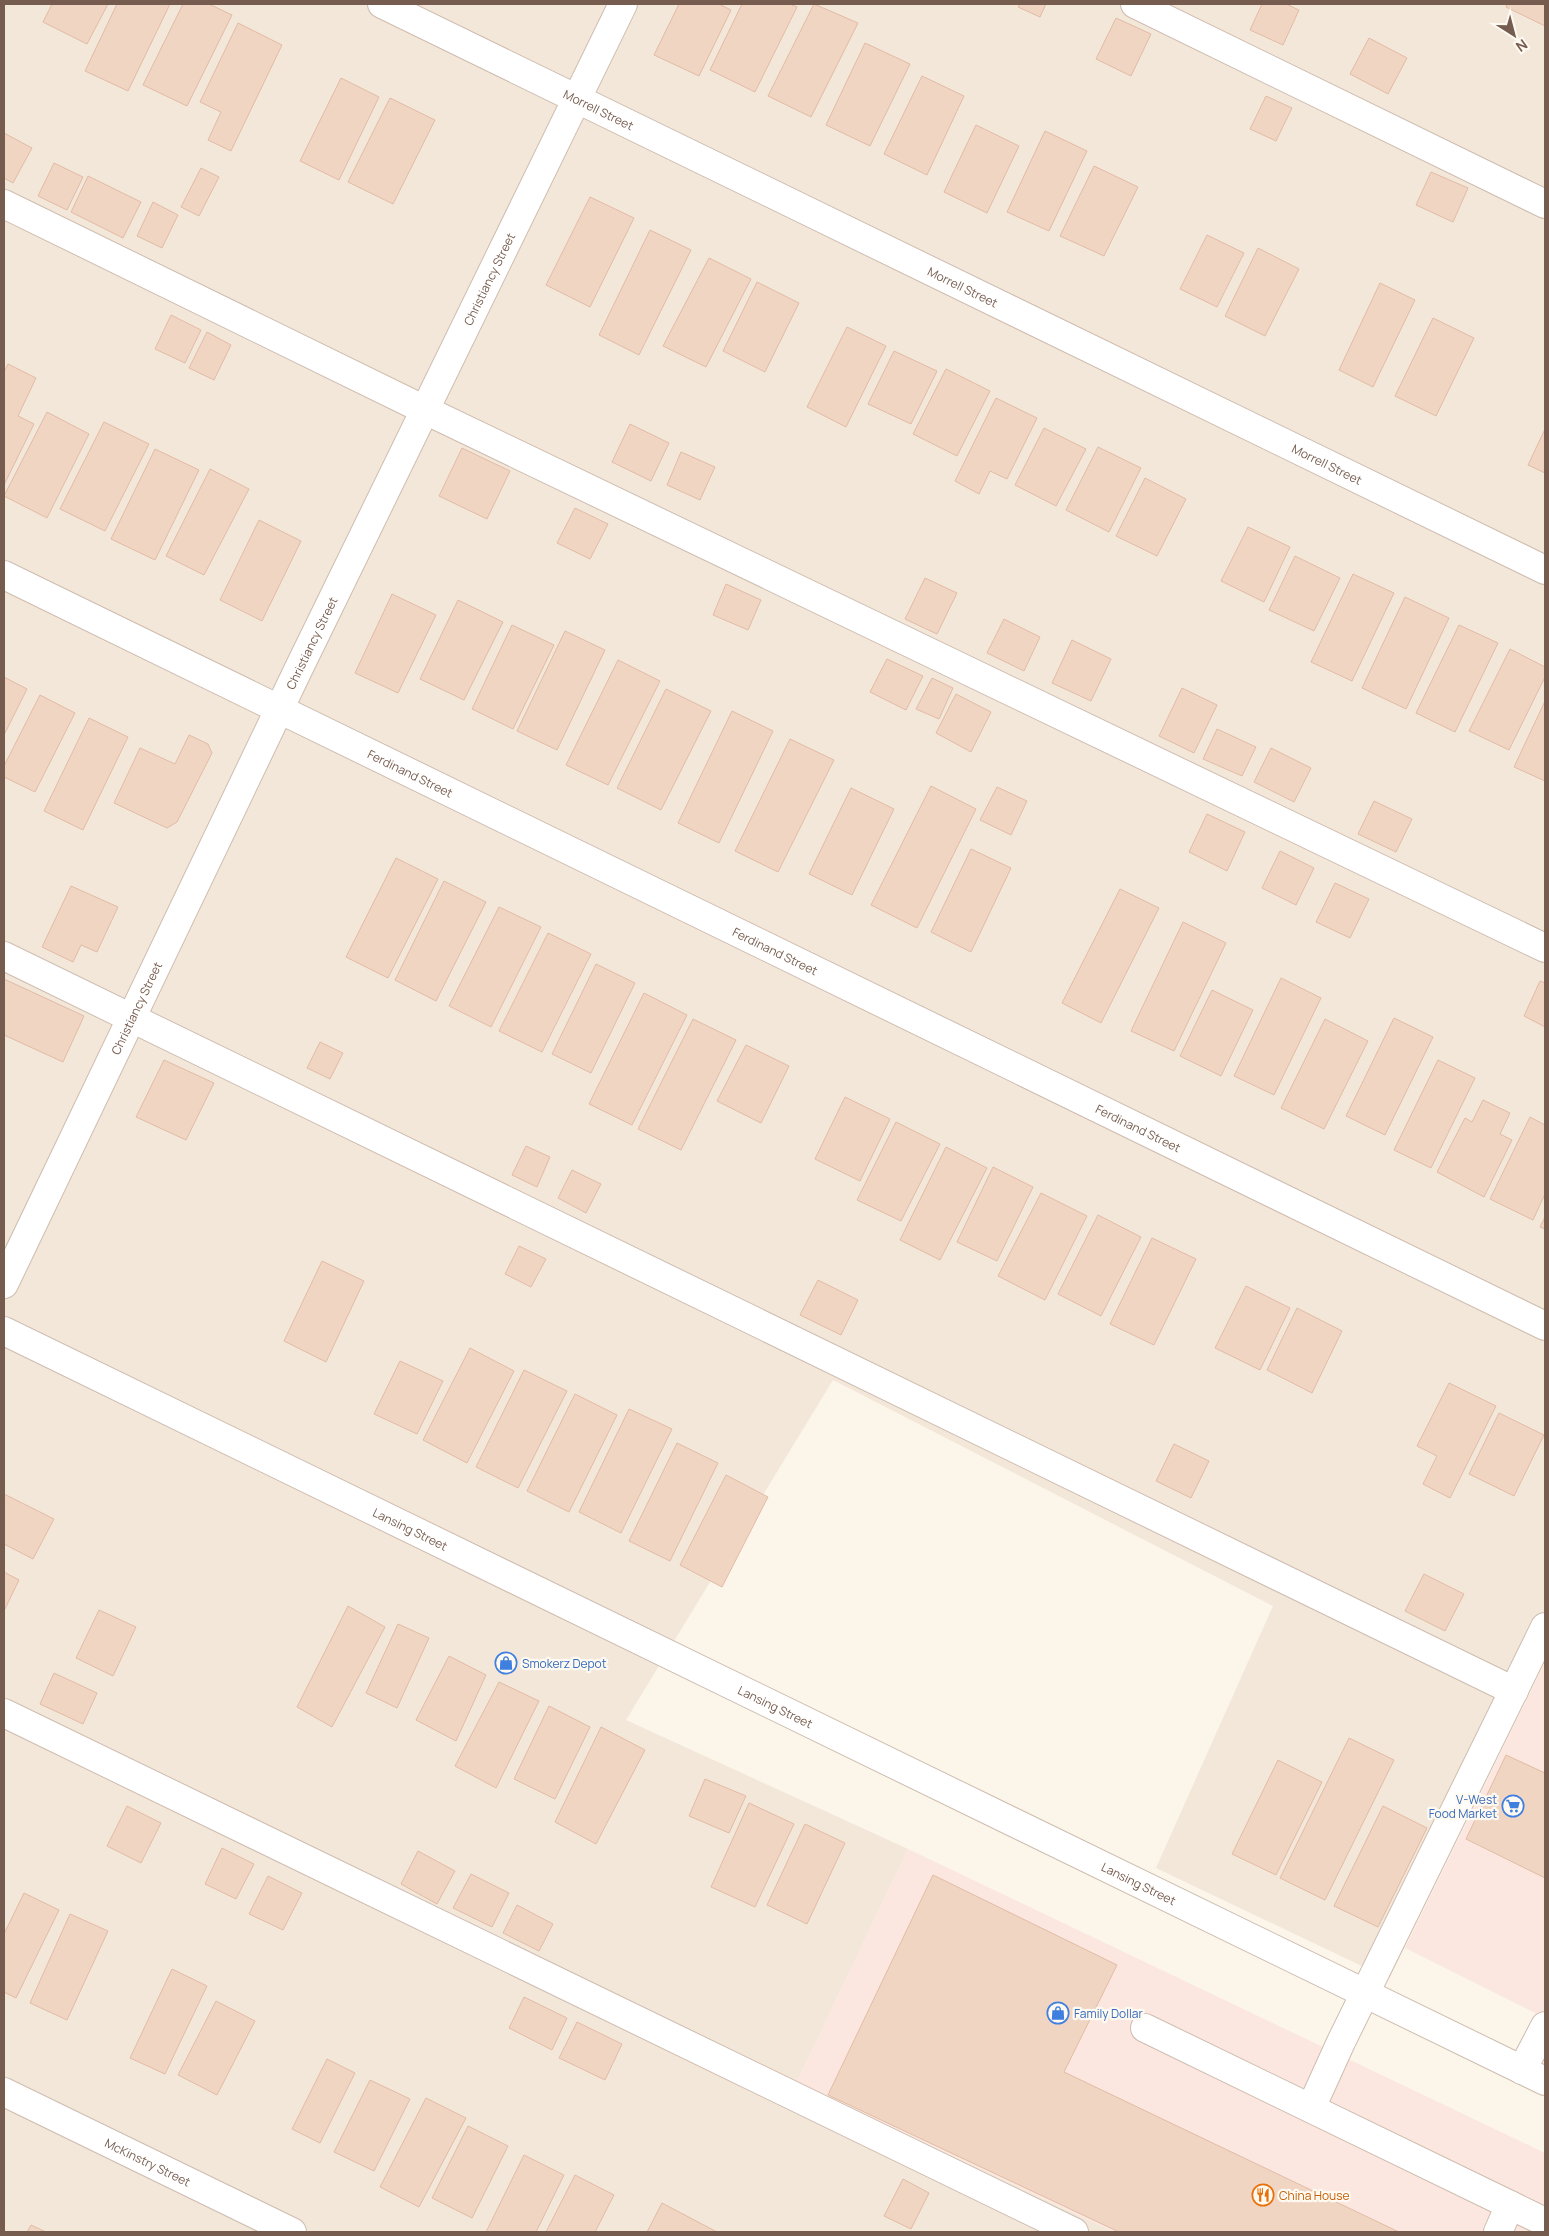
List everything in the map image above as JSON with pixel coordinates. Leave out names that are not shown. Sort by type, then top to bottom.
[{"type":"street","name":"Morrell Street","points":[[382,4],[1545,570]]},
{"type":"street","name":"Christiancy Street","points":[[4,1284],[623,4]]},
{"type":"street","points":[[1135,4],[1545,204]]},
{"type":"street","points":[[4,204],[426,410],[1545,948]]},
{"type":"street","name":"Ferdinand Street","points":[[4,575],[1545,1326]]},
{"type":"street","points":[[4,956],[1514,1691]]},
{"type":"street","name":"Lansing Street","points":[[4,1332],[1534,2075]]},
{"type":"street","points":[[1311,2108],[1341,2042],[1367,1993],[1545,1627]]},
{"type":"street","points":[[4,1714],[1074,2232]]},
{"type":"street","points":[[1534,2075],[1545,2026]]},
{"type":"street","points":[[1145,2028],[1545,2222]]},
{"type":"street","name":"McKinstry Street","points":[[4,2092],[292,2232]]},
{"type":"street","points":[[1498,2232],[1510,2205]]},
{"type":"shaded area","points":[[4,4],[1545,4],[1545,1659],[1389,1979],[1156,1868],[1273,1606],[833,1380],[626,1720],[908,1849],[797,2082],[1114,2232],[4,2232]]},
{"type":"shaded area","points":[[1545,1662],[1545,2018],[1405,1948]]},
{"type":"shaded area","points":[[908,1849],[1545,2153],[1545,2232],[1114,2232],[797,2082]]},
{"type":"building","points":[[52,4],[108,4],[87,44],[43,22]]},
{"type":"building","points":[[117,4],[170,4],[128,91],[85,71]]},
{"type":"building","points":[[183,4],[209,4],[232,15],[187,106],[143,85]]},
{"type":"building","points":[[679,4],[719,4],[731,10],[699,76],[654,55]]},
{"type":"building","points":[[742,4],[790,4],[797,7],[755,92],[710,70]]},
{"type":"building","points":[[814,4],[858,23],[811,117],[768,96]]},
{"type":"building","points":[[1020,4],[1046,4],[1040,17],[1018,7]]},
{"type":"building","points":[[1262,4],[1286,4],[1299,10],[1283,45],[1250,30]]},
{"type":"building","points":[[1507,4],[1545,4],[1545,26],[1506,7]]},
{"type":"building","points":[[1116,18],[1151,34],[1131,76],[1096,59]]},
{"type":"building","points":[[238,23],[282,45],[231,151],[208,140],[221,112],[200,102]]},
{"type":"building","points":[[1369,38],[1407,58],[1388,94],[1350,74]]},
{"type":"building","points":[[865,43],[910,64],[870,146],[826,125]]},
{"type":"building","points":[[922,76],[964,96],[927,175],[884,154]]},
{"type":"building","points":[[341,78],[379,97],[339,180],[300,161]]},
{"type":"building","points":[[1266,96],[1292,108],[1276,141],[1250,129]]},
{"type":"building","points":[[390,98],[435,120],[393,204],[348,182]]},
{"type":"building","points":[[976,125],[1019,146],[987,213],[944,192]]},
{"type":"building","points":[[1045,131],[1087,151],[1049,231],[1007,212]]},
{"type":"building","points":[[4,133],[32,148],[13,183],[4,178]]},
{"type":"building","points":[[54,163],[83,177],[67,210],[38,196]]},
{"type":"building","points":[[1094,166],[1138,187],[1104,256],[1060,236]]},
{"type":"building","points":[[201,168],[219,177],[199,216],[181,207]]},
{"type":"building","points":[[1431,172],[1468,188],[1453,222],[1416,205]]},
{"type":"building","points":[[88,176],[141,202],[123,238],[71,212]]},
{"type":"building","points":[[590,197],[634,218],[590,307],[546,285]]},
{"type":"building","points":[[153,202],[178,215],[162,248],[137,236]]},
{"type":"building","points":[[650,230],[691,250],[639,355],[599,335]]},
{"type":"building","points":[[1207,235],[1244,253],[1217,307],[1180,289]]},
{"type":"building","points":[[1258,248],[1299,269],[1265,336],[1225,316]]},
{"type":"building","points":[[709,258],[751,279],[706,367],[663,346]]},
{"type":"building","points":[[757,282],[799,303],[765,372],[723,351]]},
{"type":"building","points":[[1380,283],[1415,300],[1373,387],[1339,370]]},
{"type":"building","points":[[171,315],[201,330],[185,363],[155,349]]},
{"type":"building","points":[[1433,318],[1474,338],[1436,416],[1395,396]]},
{"type":"building","points":[[847,327],[886,346],[846,427],[807,407]]},
{"type":"building","points":[[207,332],[231,345],[214,380],[189,368]]},
{"type":"building","points":[[894,351],[937,371],[911,424],[868,404]]},
{"type":"building","points":[[8,364],[36,378],[18,416],[34,424],[4,485],[4,372]]},
{"type":"building","points":[[946,369],[990,391],[957,456],[913,434]]},
{"type":"building","points":[[996,398],[1037,418],[1007,479],[990,471],[979,494],[955,481]]},
{"type":"building","points":[[47,412],[89,434],[47,518],[4,496]]},
{"type":"building","points":[[104,422],[149,444],[105,531],[60,509]]},
{"type":"building","points":[[630,424],[669,443],[651,481],[612,462]]},
{"type":"building","points":[[1044,428],[1086,449],[1056,506],[1015,485]]},
{"type":"building","points":[[1545,429],[1545,473],[1528,465]]},
{"type":"building","points":[[1098,447],[1141,468],[1109,532],[1066,510]]},
{"type":"building","points":[[462,448],[510,471],[487,519],[439,496]]},
{"type":"building","points":[[155,449],[199,470],[155,560],[111,539]]},
{"type":"building","points":[[681,452],[715,467],[700,500],[667,485]]},
{"type":"building","points":[[210,469],[249,489],[204,575],[166,556]]},
{"type":"building","points":[[1145,478],[1186,499],[1157,556],[1116,536]]},
{"type":"building","points":[[575,508],[608,524],[590,559],[557,543]]},
{"type":"building","points":[[259,520],[301,541],[262,621],[220,600]]},
{"type":"building","points":[[1248,527],[1290,547],[1264,602],[1221,581]]},
{"type":"building","points":[[1295,556],[1340,578],[1314,631],[1269,610]]},
{"type":"building","points":[[1353,574],[1394,593],[1352,681],[1311,662]]},
{"type":"building","points":[[925,578],[957,593],[937,634],[905,619]]},
{"type":"building","points":[[726,584],[761,600],[748,630],[713,615]]},
{"type":"building","points":[[392,594],[436,615],[398,693],[355,673]]},
{"type":"building","points":[[1405,597],[1449,618],[1406,709],[1362,688]]},
{"type":"building","points":[[458,600],[503,622],[464,700],[420,679]]},
{"type":"building","points":[[1004,619],[1040,637],[1024,671],[987,653]]},
{"type":"building","points":[[512,625],[554,645],[513,729],[472,709]]},
{"type":"building","points":[[1459,625],[1498,643],[1455,732],[1416,713]]},
{"type":"building","points":[[565,631],[605,650],[557,750],[517,731]]},
{"type":"building","points":[[1072,640],[1111,659],[1091,701],[1052,683]]},
{"type":"building","points":[[1510,649],[1545,667],[1545,677],[1509,750],[1469,731]]},
{"type":"building","points":[[887,659],[923,676],[906,710],[870,692]]},
{"type":"building","points":[[618,660],[660,681],[608,785],[566,765]]},
{"type":"building","points":[[4,677],[27,689],[4,735]]},
{"type":"building","points":[[932,678],[953,688],[939,719],[916,709]]},
{"type":"building","points":[[1182,688],[1217,705],[1194,753],[1159,736]]},
{"type":"building","points":[[666,689],[711,711],[661,810],[617,788]]},
{"type":"building","points":[[956,694],[991,712],[971,752],[936,733]]},
{"type":"building","points":[[40,695],[75,713],[35,792],[4,777],[4,766]]},
{"type":"building","points":[[1545,701],[1545,781],[1514,767]]},
{"type":"building","points":[[732,711],[773,731],[719,843],[678,823]]},
{"type":"building","points":[[89,718],[128,737],[83,830],[44,811]]},
{"type":"building","points":[[1217,729],[1256,747],[1242,776],[1203,759]]},
{"type":"building","points":[[189,735],[208,744],[212,753],[177,822],[167,828],[114,803],[140,748],[175,764]]},
{"type":"building","points":[[790,739],[834,760],[778,872],[735,851]]},
{"type":"building","points":[[1271,748],[1311,768],[1294,802],[1254,782]]},
{"type":"building","points":[[931,786],[976,809],[917,928],[871,905]]},
{"type":"building","points":[[997,787],[1027,801],[1011,835],[980,820]]},
{"type":"building","points":[[851,788],[894,809],[852,895],[809,874]]},
{"type":"building","points":[[1374,801],[1412,819],[1396,852],[1358,834]]},
{"type":"building","points":[[1207,814],[1245,832],[1227,871],[1189,852]]},
{"type":"building","points":[[971,849],[1011,868],[971,952],[931,932]]},
{"type":"building","points":[[1280,851],[1314,868],[1296,905],[1262,888]]},
{"type":"building","points":[[396,858],[438,879],[388,978],[346,957]]},
{"type":"building","points":[[444,881],[486,902],[436,1001],[395,980]]},
{"type":"building","points":[[1335,883],[1369,899],[1350,938],[1316,922]]},
{"type":"building","points":[[71,886],[118,907],[97,952],[81,945],[73,962],[42,947]]},
{"type":"building","points":[[1120,889],[1159,908],[1101,1023],[1062,1003]]},
{"type":"building","points":[[499,907],[541,927],[491,1027],[449,1006]]},
{"type":"building","points":[[1183,922],[1226,943],[1174,1051],[1131,1031]]},
{"type":"building","points":[[548,933],[591,954],[542,1052],[499,1031]]},
{"type":"building","points":[[596,964],[635,983],[591,1073],[552,1054]]},
{"type":"building","points":[[1281,978],[1321,998],[1274,1095],[1234,1076]]},
{"type":"building","points":[[4,979],[84,1016],[63,1062],[4,1035]]},
{"type":"building","points":[[1540,981],[1545,983],[1545,1027],[1524,1016]]},
{"type":"building","points":[[1212,990],[1253,1010],[1221,1076],[1180,1056]]},
{"type":"building","points":[[644,993],[687,1015],[632,1125],[589,1104]]},
{"type":"building","points":[[1394,1018],[1433,1037],[1385,1135],[1346,1116]]},
{"type":"building","points":[[693,1019],[736,1040],[681,1150],[638,1129]]},
{"type":"building","points":[[1325,1019],[1368,1041],[1324,1129],[1281,1108]]},
{"type":"building","points":[[320,1042],[343,1053],[330,1079],[307,1068]]},
{"type":"building","points":[[746,1045],[789,1066],[761,1123],[717,1101]]},
{"type":"building","points":[[164,1060],[214,1083],[186,1140],[136,1117]]},
{"type":"building","points":[[1438,1060],[1475,1078],[1431,1168],[1394,1150]]},
{"type":"building","points":[[845,1097],[890,1119],[860,1181],[815,1159]]},
{"type":"building","points":[[1483,1100],[1510,1113],[1500,1134],[1512,1140],[1484,1197],[1437,1172],[1465,1118],[1472,1122]]},
{"type":"building","points":[[1530,1117],[1545,1125],[1545,1194],[1533,1220],[1490,1199]]},
{"type":"building","points":[[896,1122],[940,1144],[901,1221],[857,1200]]},
{"type":"building","points":[[526,1146],[550,1157],[537,1187],[512,1175]]},
{"type":"building","points":[[946,1147],[987,1168],[940,1260],[900,1240]]},
{"type":"building","points":[[993,1167],[1033,1187],[997,1261],[957,1242]]},
{"type":"building","points":[[572,1170],[601,1184],[586,1213],[558,1198]]},
{"type":"building","points":[[1041,1193],[1087,1216],[1045,1300],[998,1276]]},
{"type":"building","points":[[1098,1215],[1141,1237],[1101,1316],[1058,1294]]},
{"type":"building","points":[[1545,1217],[1545,1229],[1540,1227]]},
{"type":"building","points":[[1152,1238],[1196,1259],[1154,1345],[1110,1324]]},
{"type":"building","points":[[519,1246],[546,1259],[531,1287],[505,1274]]},
{"type":"building","points":[[322,1261],[364,1281],[326,1362],[284,1341]]},
{"type":"building","points":[[818,1280],[858,1300],[841,1335],[800,1315]]},
{"type":"building","points":[[1246,1286],[1290,1308],[1260,1370],[1215,1348]]},
{"type":"building","points":[[1297,1308],[1342,1331],[1312,1393],[1267,1370]]},
{"type":"building","points":[[470,1348],[514,1371],[467,1463],[423,1440]]},
{"type":"building","points":[[400,1361],[443,1381],[417,1434],[374,1414]]},
{"type":"building","points":[[524,1370],[567,1391],[518,1488],[476,1467]]},
{"type":"building","points":[[1449,1383],[1496,1406],[1450,1498],[1423,1484],[1437,1456],[1417,1446]]},
{"type":"building","points":[[575,1394],[617,1415],[569,1512],[527,1491]]},
{"type":"building","points":[[629,1409],[672,1429],[621,1533],[579,1512]]},
{"type":"building","points":[[1499,1413],[1544,1435],[1514,1496],[1469,1474]]},
{"type":"building","points":[[677,1443],[718,1463],[670,1561],[629,1541]]},
{"type":"building","points":[[1174,1444],[1209,1461],[1191,1498],[1156,1481]]},
{"type":"building","points":[[726,1475],[768,1497],[722,1587],[680,1565]]},
{"type":"building","points":[[4,1494],[54,1519],[33,1559],[4,1544]]},
{"type":"building","points":[[4,1572],[19,1580],[4,1611]]},
{"type":"building","points":[[1424,1574],[1464,1594],[1445,1631],[1405,1611]]},
{"type":"building","points":[[348,1606],[385,1627],[332,1727],[297,1707]]},
{"type":"building","points":[[99,1610],[136,1627],[113,1676],[76,1658]]},
{"type":"building","points":[[398,1624],[429,1638],[397,1708],[366,1693]]},
{"type":"building","points":[[449,1656],[486,1675],[456,1741],[416,1720]]},
{"type":"building","points":[[54,1673],[97,1693],[83,1724],[40,1704]]},
{"type":"building","points":[[499,1682],[539,1701],[496,1788],[455,1766]]},
{"type":"building","points":[[549,1706],[590,1727],[555,1799],[514,1779]]},
{"type":"building","points":[[601,1727],[645,1750],[596,1844],[555,1822]]},
{"type":"building","points":[[1349,1738],[1394,1760],[1325,1900],[1280,1878]]},
{"type":"building","name":"V-West Food Market","points":[[1506,1755],[1545,1773],[1545,1878],[1466,1839]]},
{"type":"building","points":[[1278,1760],[1322,1782],[1276,1875],[1232,1854]]},
{"type":"building","points":[[705,1779],[746,1796],[729,1833],[689,1816]]},
{"type":"building","points":[[749,1803],[794,1824],[755,1907],[711,1887]]},
{"type":"building","points":[[127,1806],[161,1823],[141,1863],[107,1846]]},
{"type":"building","points":[[1383,1806],[1427,1828],[1378,1927],[1334,1906]]},
{"type":"building","points":[[805,1824],[845,1843],[807,1924],[767,1905]]},
{"type":"building","points":[[222,1848],[254,1864],[236,1899],[205,1884]]},
{"type":"building","points":[[418,1851],[455,1871],[437,1904],[401,1884]]},
{"type":"building","points":[[471,1874],[509,1893],[492,1927],[453,1908]]},
{"type":"building","points":[[933,1875],[1117,1965],[1064,2072],[1399,2232],[1119,2232],[828,2095]]},
{"type":"building","points":[[268,1876],[302,1893],[283,1930],[249,1914]]},
{"type":"building","points":[[24,1893],[59,1910],[16,1998],[4,1992],[4,1934]]},
{"type":"building","points":[[517,1905],[553,1924],[539,1951],[503,1933]]},
{"type":"building","points":[[70,1914],[108,1931],[67,2020],[30,2003]]},
{"type":"building","points":[[172,1969],[207,1986],[165,2074],[130,2058]]},
{"type":"building","points":[[524,1997],[567,2018],[552,2050],[509,2028]]},
{"type":"building","points":[[216,2001],[255,2021],[217,2095],[178,2075]]},
{"type":"building","points":[[577,2022],[622,2044],[605,2080],[559,2058]]},
{"type":"building","points":[[327,2059],[355,2073],[320,2143],[292,2129]]},
{"type":"building","points":[[370,2080],[410,2099],[374,2171],[334,2152]]},
{"type":"building","points":[[426,2098],[466,2118],[419,2207],[380,2187]]},
{"type":"building","points":[[468,2126],[508,2146],[472,2218],[432,2198]]},
{"type":"building","points":[[524,2155],[564,2175],[536,2232],[486,2232]]},
{"type":"building","points":[[575,2175],[614,2195],[595,2232],[546,2232]]},
{"type":"building","points":[[903,2179],[929,2193],[911,2229],[884,2216]]},
{"type":"building","points":[[662,2203],[717,2232],[647,2232]]},
{"type":"building","points":[[31,2225],[46,2232],[27,2232]]},
{"type":"place","name":"Smokerz Depot","points":[[506,1663]]},
{"type":"place","name":"V-West Food Market","points":[[1513,1806]]},
{"type":"place","name":"Family Dollar","points":[[1058,2013]]},
{"type":"place","name":"China House","points":[[1263,2195]]}]
